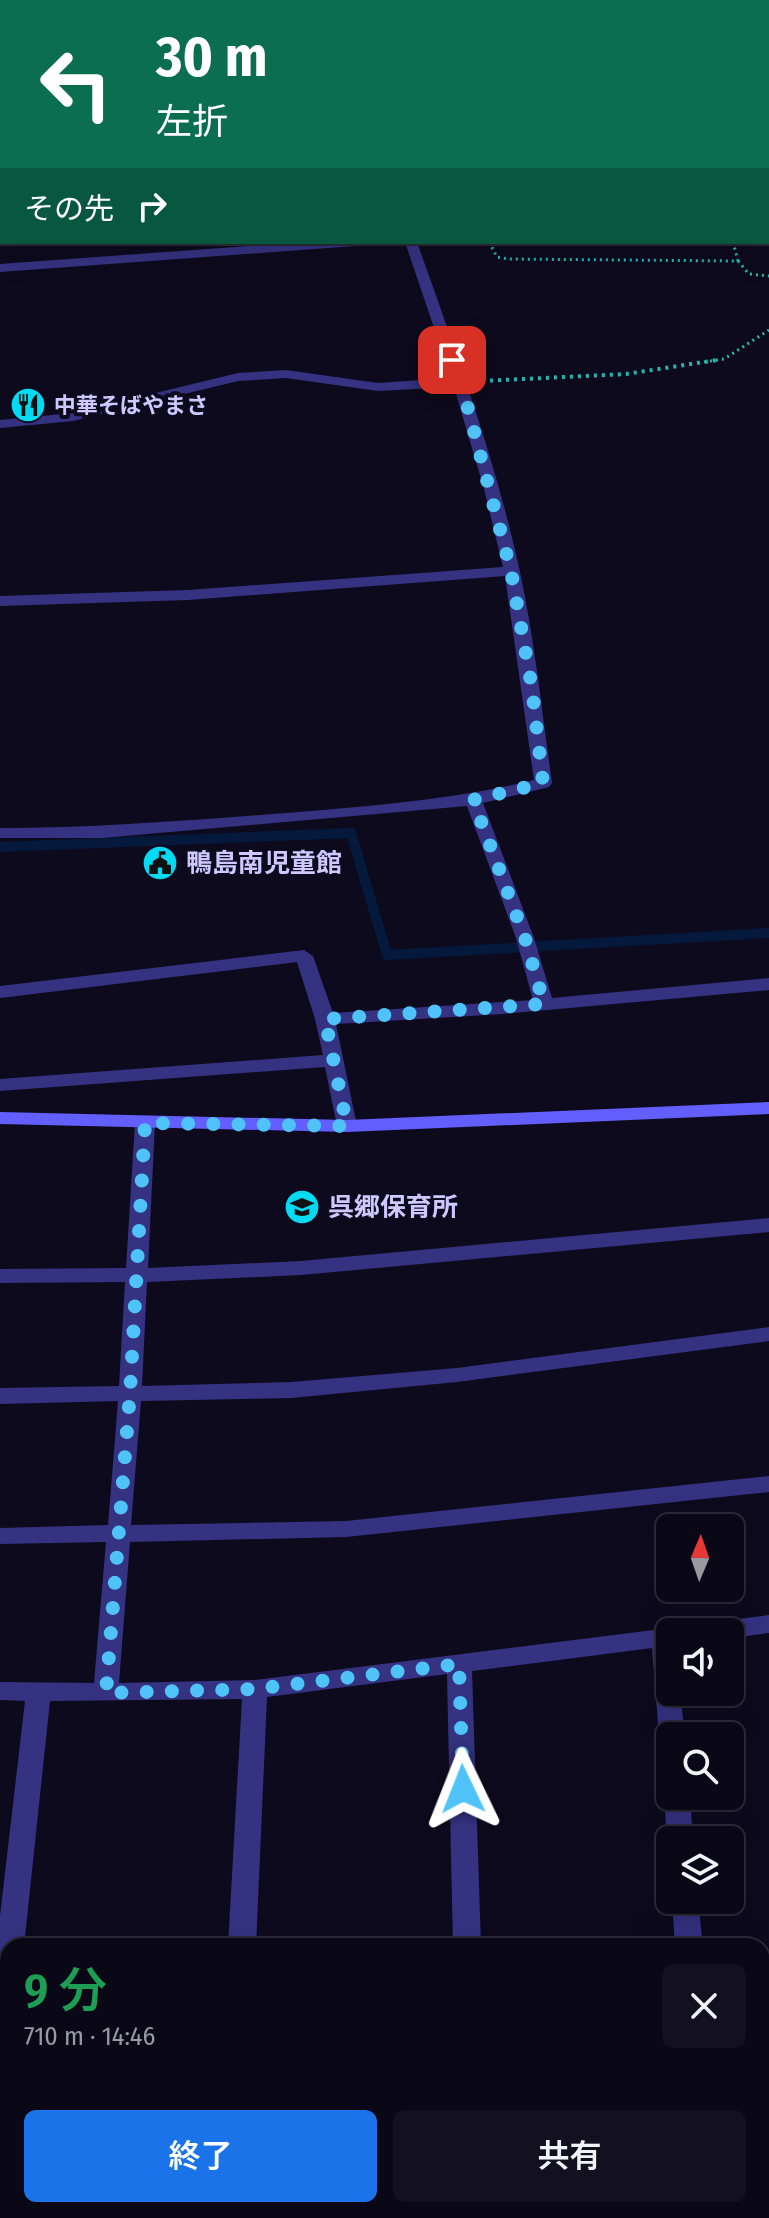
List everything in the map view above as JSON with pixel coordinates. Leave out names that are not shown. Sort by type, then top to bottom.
[{"type":"street","points":[[0,268],[87,255],[314,244]]},
{"type":"street","points":[[0,833],[102,833],[408,808],[473,800],[543,783],[532,688],[511,571],[461,382],[412,244]]},
{"type":"street","points":[[0,424],[73,417],[238,377],[286,374],[378,387],[461,382]]},
{"type":"street","points":[[0,601],[188,595],[511,571]]},
{"type":"street","points":[[473,800],[527,946],[544,1004]]},
{"type":"street","points":[[0,992],[304,956],[325,1019],[347,1126]]},
{"type":"street","points":[[325,1019],[769,984]]},
{"type":"street","points":[[0,1085],[335,1060]]},
{"type":"street","points":[[0,1118],[347,1126],[769,1108]]},
{"type":"street","points":[[106,1693],[130,1393],[145,1123]]},
{"type":"street","points":[[0,1276],[138,1275],[301,1268],[769,1225]]},
{"type":"street","points":[[0,1396],[291,1390],[442,1376],[769,1334]]},
{"type":"street","points":[[0,1536],[346,1529],[769,1484]]},
{"type":"street","points":[[744,1627],[769,1624]]},
{"type":"street","points":[[0,1691],[106,1693],[255,1689],[656,1638]]},
{"type":"street","points":[[459,1664],[467,1938]]},
{"type":"street","points":[[242,1938],[255,1689]]},
{"type":"street","points":[[11,1938],[39,1692]]},
{"type":"street","points":[[686,1914],[688,1938]]},
{"type":"path","points":[[490,244],[497,257],[509,259],[738,261]]},
{"type":"path","points":[[734,244],[738,261],[749,274],[769,276]]},
{"type":"path","points":[[461,382],[626,374],[724,359],[769,330]]},
{"type":"waterway","points":[[264,0],[486,0]]},
{"type":"waterway","points":[[0,847],[351,833],[387,955],[769,933]]},
{"type":"place","name":"中華そばやまさ","points":[[28,405]]},
{"type":"place","name":"鴨島南児童館","points":[[160,863]]},
{"type":"place","name":"呉郷保育所","points":[[302,1207]]},
{"type":"route","points":[[452,360],[461,382],[511,571],[532,688],[543,783],[473,800],[525,938],[544,1004],[325,1019],[347,1126],[145,1123],[130,1393],[106,1693],[255,1689],[459,1664],[463,1789]]}]
